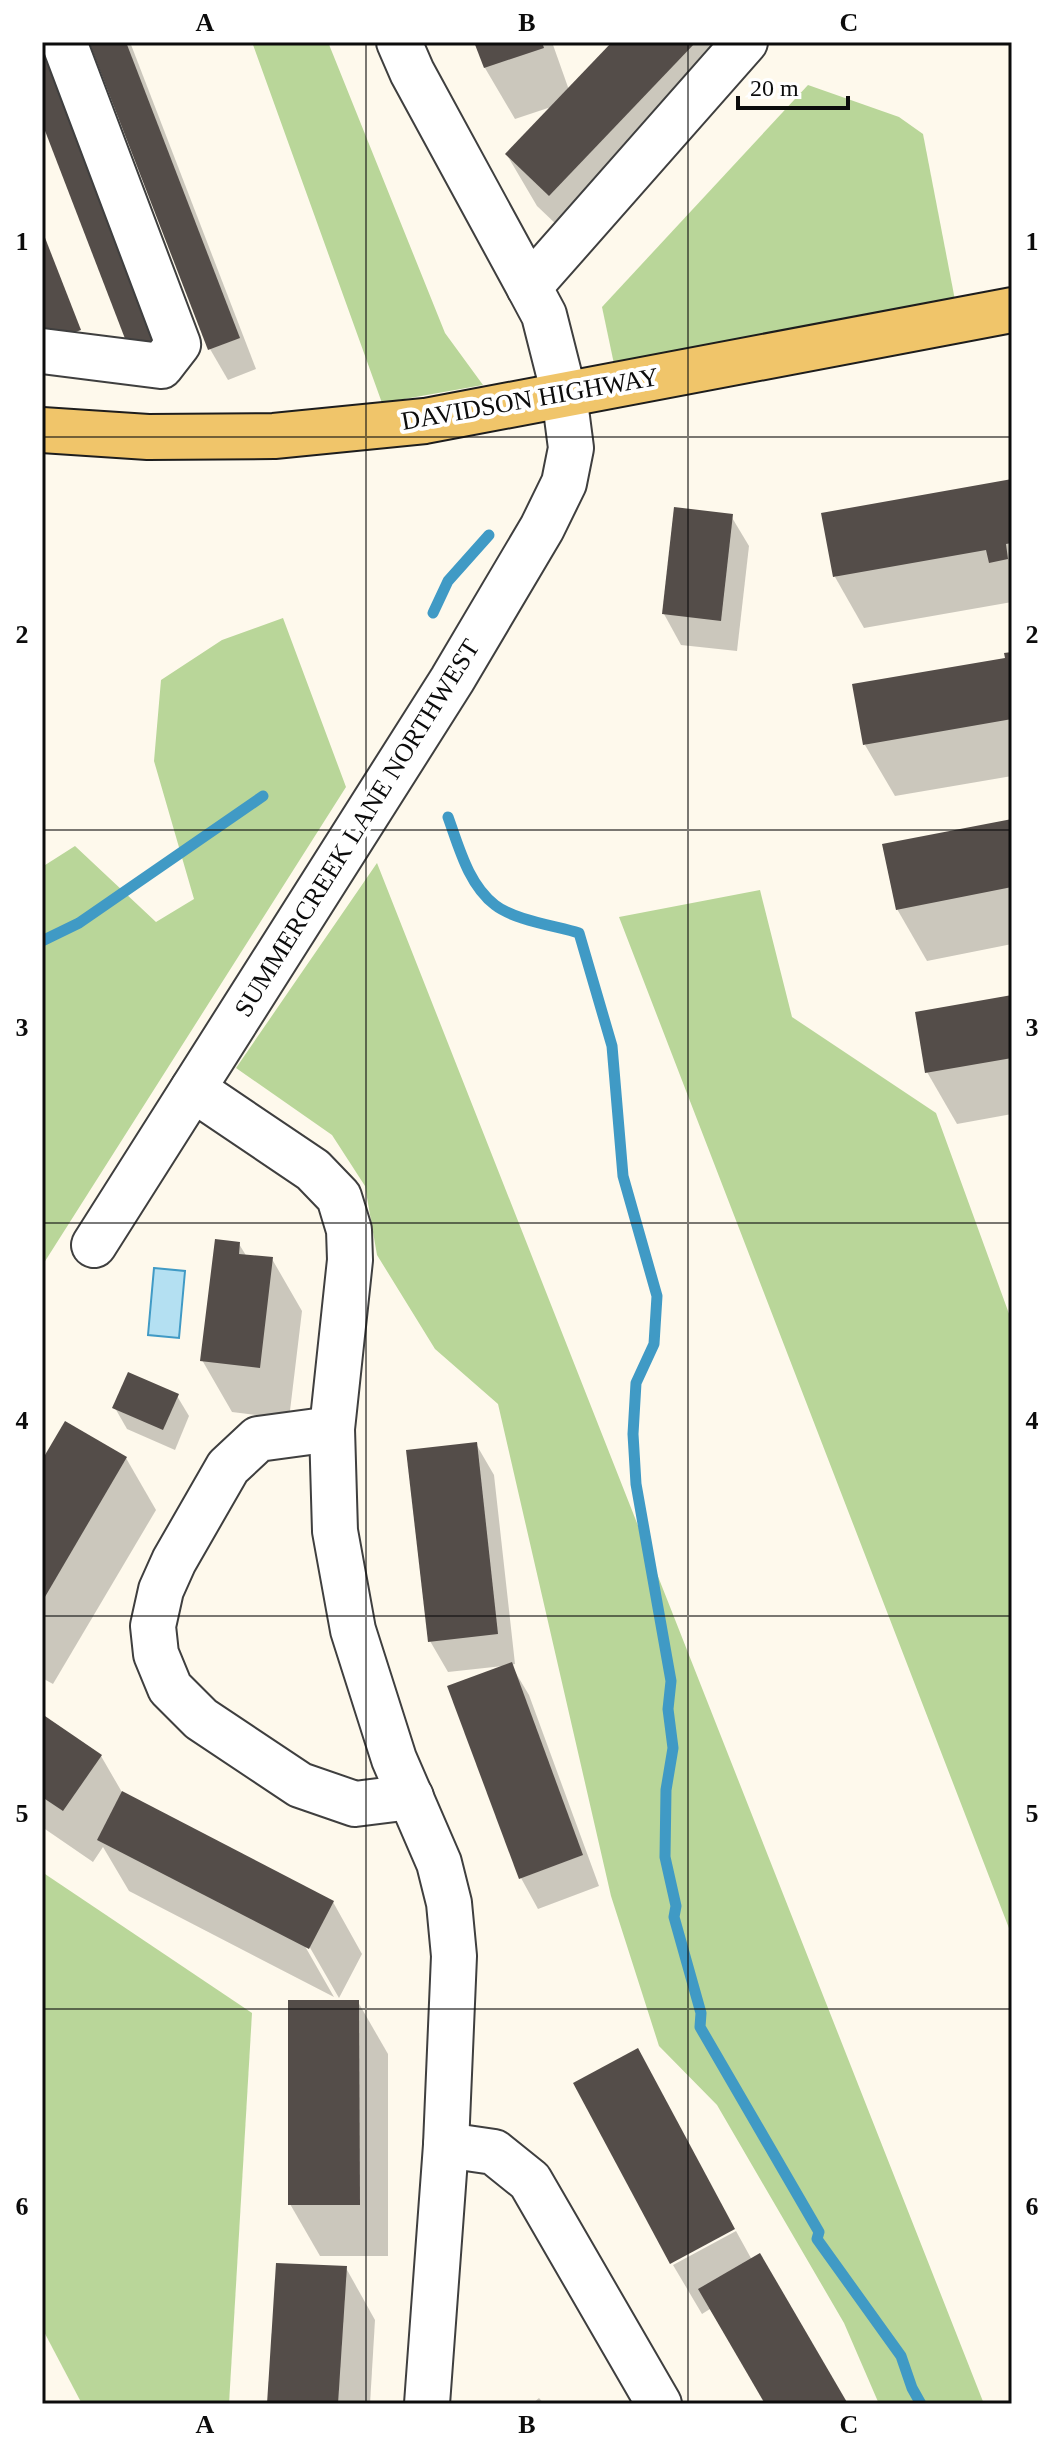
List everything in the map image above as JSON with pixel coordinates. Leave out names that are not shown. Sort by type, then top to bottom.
[{"type":"main road","name":"DAVIDSON HIGHWAY","points":[[42,430],[148,437],[274,436],[425,421],[1012,310]]},
{"type":"street","points":[[42,351],[161,366],[178,344],[64,42]]},
{"type":"street","name":"SUMMERCREEK LANE NORTHWEST","points":[[94,1245],[452,680],[542,528],[564,483],[571,448],[564,394],[544,315],[412,72],[399,42]]},
{"type":"street","points":[[529,287],[745,42]]},
{"type":"street","points":[[193,1089],[313,1170],[339,1197],[349,1230],[350,1260],[332,1429],[335,1531],[353,1630],[394,1759],[439,1863],[449,1903],[454,1956],[446,2145],[427,2404]]},
{"type":"street","points":[[332,1429],[258,1439],[228,1467],[174,1561],[161,1590],[153,1626],[156,1654],[170,1688],[201,1719],[300,1785],[355,1804],[411,1797]]},
{"type":"street","points":[[446,2145],[494,2152],[530,2181],[659,2404]]},
{"type":"green space","points":[[252,42],[328,42],[445,333],[483,385],[382,403]]},
{"type":"green space","points":[[808,85],[899,117],[923,134],[955,300],[614,364],[602,307]]},
{"type":"green space","points":[[283,618],[346,787],[42,1266],[42,867],[75,846],[156,922],[194,899],[154,761],[161,680],[222,640]]},
{"type":"green space","points":[[377,863],[984,2404],[879,2404],[844,2323],[717,2105],[659,2046],[611,1896],[498,1404],[435,1349],[377,1255],[365,1186],[332,1135],[236,1068]]},
{"type":"green space","points":[[760,890],[792,1017],[936,1113],[1012,1322],[1012,1936],[619,917]]},
{"type":"green space","points":[[42,1872],[252,2013],[229,2404],[82,2404],[42,2328]]},
{"type":"water","points":[[154,1268],[185,1271],[179,1338],[148,1335]]},
{"type":"building","points":[[42,42],[49,42],[163,336],[129,349],[42,123]]},
{"type":"building","points":[[89,42],[126,42],[240,338],[208,350]]},
{"type":"building","points":[[474,42],[542,42],[544,48],[484,68]]},
{"type":"building","points":[[612,42],[696,42],[549,196],[505,154]]},
{"type":"building","points":[[42,230],[81,330],[48,342],[42,325]]},
{"type":"building","points":[[1012,479],[1012,543],[1006,544],[1008,559],[989,563],[986,550],[833,577],[821,513]]},
{"type":"building","points":[[674,507],[733,514],[721,621],[662,614]]},
{"type":"building","points":[[1012,652],[1012,719],[863,745],[852,684],[1005,658],[1004,653]]},
{"type":"building","points":[[1012,819],[1012,887],[896,910],[882,844]]},
{"type":"building","points":[[1012,995],[1012,1058],[925,1073],[915,1012]]},
{"type":"building","points":[[215,1239],[240,1242],[239,1254],[273,1257],[260,1368],[200,1361]]},
{"type":"building","points":[[128,1372],[179,1394],[163,1430],[112,1408]]},
{"type":"building","points":[[65,1421],[127,1457],[42,1602],[42,1460]]},
{"type":"building","points":[[477,1442],[498,1634],[428,1642],[406,1450]]},
{"type":"building","points":[[512,1662],[583,1855],[519,1879],[447,1686]]},
{"type":"building","points":[[42,1714],[102,1755],[63,1811],[42,1797]]},
{"type":"building","points":[[122,1791],[334,1901],[309,1949],[97,1840]]},
{"type":"building","points":[[288,2000],[359,2000],[360,2205],[288,2205]]},
{"type":"building","points":[[638,2048],[735,2229],[670,2264],[573,2083]]},
{"type":"building","points":[[760,2253],[848,2404],[765,2404],[698,2289]]},
{"type":"building","points":[[276,2263],[347,2266],[338,2404],[267,2404]]},
{"type":"waterway","points":[[433,613],[448,581],[489,535]]},
{"type":"waterway","points":[[42,941],[79,923],[263,796]]},
{"type":"waterway","points":[[448,817],[471,876],[495,905],[524,919],[579,933],[612,1046],[623,1176],[657,1296],[654,1344],[636,1383],[633,1434],[636,1484],[671,1681],[668,1709],[673,1748],[666,1790],[665,1857],[676,1906],[674,1917],[701,2013],[700,2027],[819,2232],[817,2239],[901,2356],[921,2404]]}]
